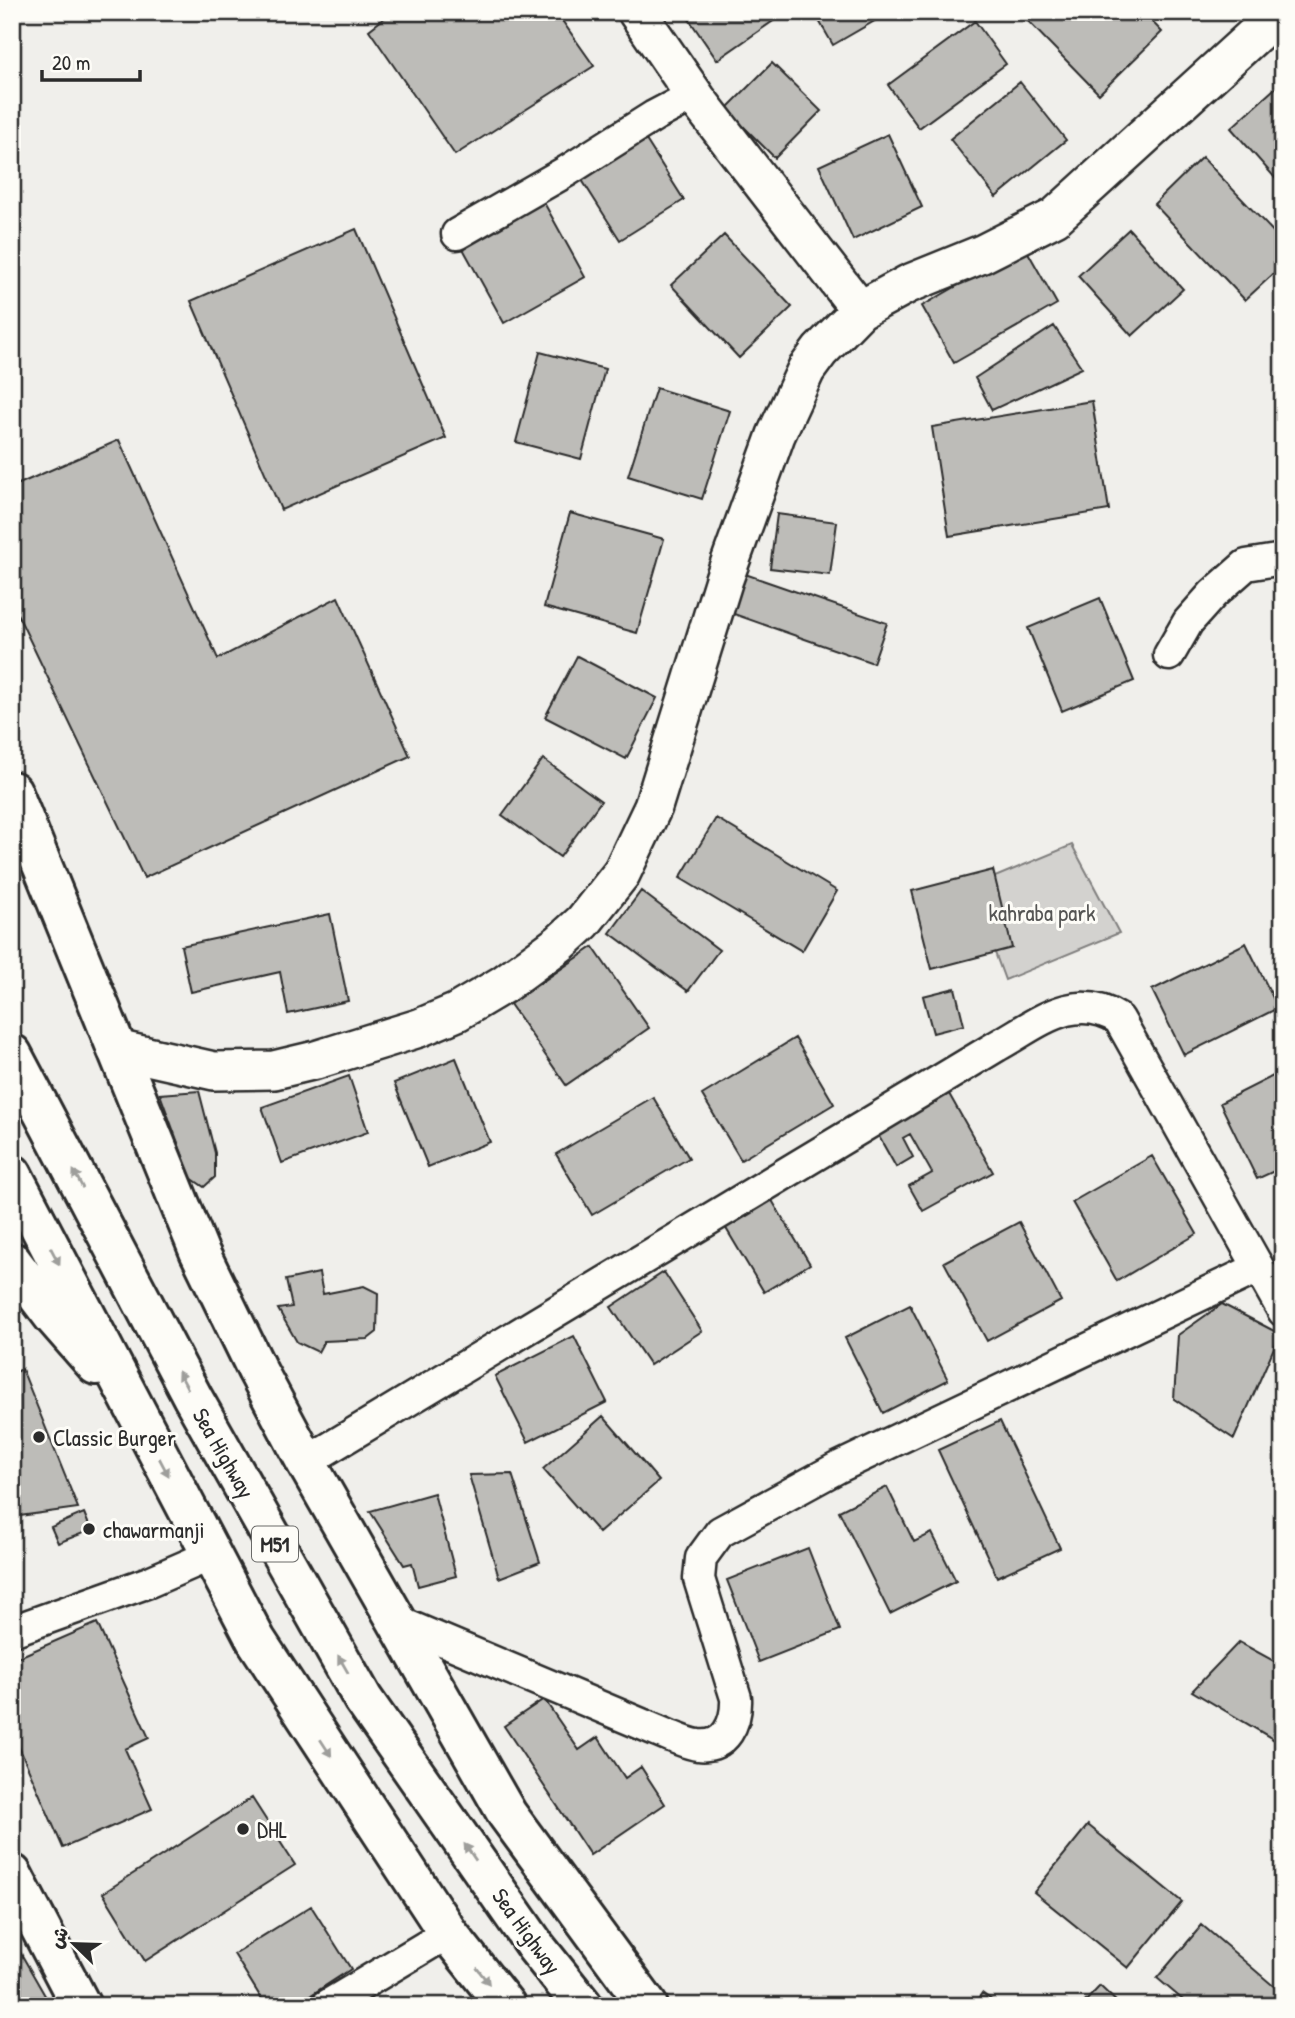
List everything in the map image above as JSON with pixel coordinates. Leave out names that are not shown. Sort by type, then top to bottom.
[{"type":"main road","points":[[12,791],[199,1251],[257,1370],[306,1462],[507,1814],[648,2006]]},
{"type":"main road","name":"Sea Highway","points":[[12,1054],[193,1398],[363,1699],[537,1947],[583,2006]]},
{"type":"main road","name":"M51","points":[[12,1174],[256,1640],[448,1933],[506,2006]]},
{"type":"main road","points":[[12,1262],[53,1316],[132,1406]]},
{"type":"main road","points":[[12,1874],[81,2006]]},
{"type":"street","points":[[637,12],[694,96],[860,310]]},
{"type":"street","points":[[116,1049],[214,1071],[274,1070],[316,1060],[419,1028],[457,1012],[504,984],[560,943],[583,922],[621,874],[653,807],[724,579],[776,435],[793,394],[820,351],[860,310],[908,284],[991,250],[1055,217],[1280,12]]},
{"type":"street","points":[[457,234],[568,171],[654,116],[694,96]]},
{"type":"street","points":[[1169,655],[1188,622],[1213,594],[1246,565],[1283,559]]},
{"type":"street","points":[[306,1462],[997,1046],[1057,1013],[1077,1006],[1105,1010],[1119,1019],[1283,1311]]},
{"type":"street","points":[[399,1622],[670,1736],[699,1746],[718,1742],[727,1733],[736,1715],[736,1698],[699,1579],[701,1558],[720,1531],[837,1468],[1258,1268]]},
{"type":"street","points":[[12,1631],[149,1582],[211,1555]]},
{"type":"street","points":[[326,2006],[448,1933]]},
{"type":"green space","name":"kahraba park","points":[[1072,845],[1119,933],[1005,980],[971,887]]},
{"type":"building","points":[[392,12],[556,12],[594,66],[455,155],[369,30]]},
{"type":"building","points":[[684,12],[775,12],[779,17],[717,60]]},
{"type":"building","points":[[814,12],[881,12],[883,16],[833,45]]},
{"type":"building","points":[[1143,12],[1162,32],[1099,94],[1020,13]]},
{"type":"building","points":[[975,21],[1006,64],[919,128],[888,85]]},
{"type":"building","points":[[772,63],[821,111],[775,158],[726,109]]},
{"type":"building","points":[[1283,81],[1283,187],[1231,128]]},
{"type":"building","points":[[1020,82],[1066,140],[996,197],[950,139]]},
{"type":"building","points":[[888,134],[922,207],[853,240],[819,166]]},
{"type":"building","points":[[646,140],[684,200],[620,240],[582,180]]},
{"type":"building","points":[[1202,157],[1283,242],[1283,265],[1245,300],[1154,204]]},
{"type":"building","points":[[542,199],[585,277],[504,323],[461,245]]},
{"type":"building","points":[[356,229],[446,438],[281,510],[191,301]]},
{"type":"building","points":[[1129,229],[1183,289],[1132,336],[1078,276]]},
{"type":"building","points":[[724,235],[792,307],[739,358],[671,285]]},
{"type":"building","points":[[1025,247],[1057,304],[954,363],[922,306]]},
{"type":"building","points":[[1054,326],[1082,368],[992,410],[975,378]]},
{"type":"building","points":[[540,352],[605,369],[581,459],[516,442]]},
{"type":"building","points":[[656,388],[730,411],[702,499],[628,476]]},
{"type":"building","points":[[1092,401],[1109,510],[949,536],[932,427]]},
{"type":"building","points":[[119,440],[218,659],[338,597],[410,756],[144,878],[12,603],[12,487]]},
{"type":"building","points":[[570,513],[664,539],[637,633],[544,607]]},
{"type":"building","points":[[777,514],[837,522],[830,575],[770,568]]},
{"type":"building","points":[[745,574],[887,623],[873,663],[731,613]]},
{"type":"building","points":[[1100,598],[1134,681],[1062,711],[1028,628]]},
{"type":"building","points":[[577,656],[657,698],[626,759],[545,717]]},
{"type":"building","points":[[543,759],[601,801],[560,857],[502,815]]},
{"type":"building","points":[[716,818],[837,891],[802,951],[680,878]]},
{"type":"building","points":[[993,870],[1012,948],[932,969],[912,891]]},
{"type":"building","points":[[641,891],[719,950],[688,991],[610,933]]},
{"type":"building","points":[[330,914],[348,1001],[288,1014],[280,972],[191,992],[181,946]]},
{"type":"building","points":[[1246,943],[1278,1008],[1184,1055],[1152,990]]},
{"type":"building","points":[[593,947],[649,1028],[566,1085],[510,1004]]},
{"type":"building","points":[[955,988],[964,1025],[933,1033],[923,996]]},
{"type":"building","points":[[795,1038],[834,1104],[741,1160],[702,1095]]},
{"type":"building","points":[[456,1058],[490,1142],[428,1167],[394,1083]]},
{"type":"building","points":[[1283,1071],[1283,1167],[1257,1179],[1220,1103]]},
{"type":"building","points":[[349,1076],[368,1132],[282,1163],[262,1107]]},
{"type":"building","points":[[944,1085],[993,1172],[923,1211],[909,1186],[932,1173],[910,1134],[903,1138],[913,1157],[896,1167],[873,1126]]},
{"type":"building","points":[[199,1091],[215,1153],[215,1177],[204,1187],[191,1178],[160,1094]]},
{"type":"building","points":[[653,1097],[689,1158],[592,1215],[556,1154]]},
{"type":"building","points":[[1152,1156],[1197,1234],[1117,1281],[1072,1202]]},
{"type":"building","points":[[767,1192],[810,1264],[764,1292],[721,1220]]},
{"type":"building","points":[[1019,1222],[1061,1301],[987,1341],[944,1262]]},
{"type":"building","points":[[664,1272],[702,1331],[650,1365],[611,1307]]},
{"type":"building","points":[[319,1273],[323,1294],[364,1286],[378,1293],[377,1332],[368,1339],[324,1341],[318,1352],[297,1342],[278,1309],[292,1307],[286,1280]]},
{"type":"building","points":[[1222,1304],[1280,1334],[1234,1439],[1174,1399],[1178,1335]]},
{"type":"building","points":[[910,1305],[948,1380],[883,1413],[845,1338]]},
{"type":"building","points":[[574,1336],[607,1402],[528,1442],[495,1376]]},
{"type":"building","points":[[22,1369],[78,1508],[12,1517],[12,1374]]},
{"type":"building","points":[[603,1416],[659,1481],[599,1533],[543,1469]]},
{"type":"building","points":[[1000,1421],[1060,1548],[997,1577],[938,1450]]},
{"type":"building","points":[[512,1474],[540,1562],[499,1578],[469,1475]]},
{"type":"building","points":[[887,1487],[914,1542],[932,1533],[956,1581],[890,1614],[839,1511]]},
{"type":"building","points":[[434,1493],[456,1576],[418,1586],[412,1563],[404,1565],[370,1511]]},
{"type":"building","points":[[84,1513],[91,1530],[58,1543],[51,1527]]},
{"type":"building","points":[[808,1548],[840,1630],[759,1662],[727,1580]]},
{"type":"building","points":[[97,1623],[149,1738],[125,1749],[152,1809],[63,1848],[12,1731],[12,1660]]},
{"type":"building","points":[[1239,1642],[1283,1666],[1283,1745],[1192,1691]]},
{"type":"building","points":[[544,1699],[579,1750],[598,1737],[625,1778],[641,1767],[665,1804],[590,1855],[504,1726]]},
{"type":"building","points":[[252,1798],[295,1865],[145,1961],[103,1893]]},
{"type":"building","points":[[1088,1825],[1182,1902],[1128,1968],[1034,1892]]},
{"type":"building","points":[[311,1906],[351,1969],[294,2006],[266,2006],[234,1954]]},
{"type":"building","points":[[1202,1925],[1283,1994],[1283,2006],[1190,2006],[1157,1978]]},
{"type":"building","points":[[12,1938],[51,2006],[12,2006]]},
{"type":"building","points":[[1100,1986],[1121,2006],[1081,2006]]},
{"type":"building","points":[[982,1993],[1000,2006],[973,2006]]},
{"type":"place","name":"Classic Burger","points":[[39,1437]]},
{"type":"place","name":"chawarmanji","points":[[89,1529]]},
{"type":"place","name":"DHL","points":[[243,1829]]}]
